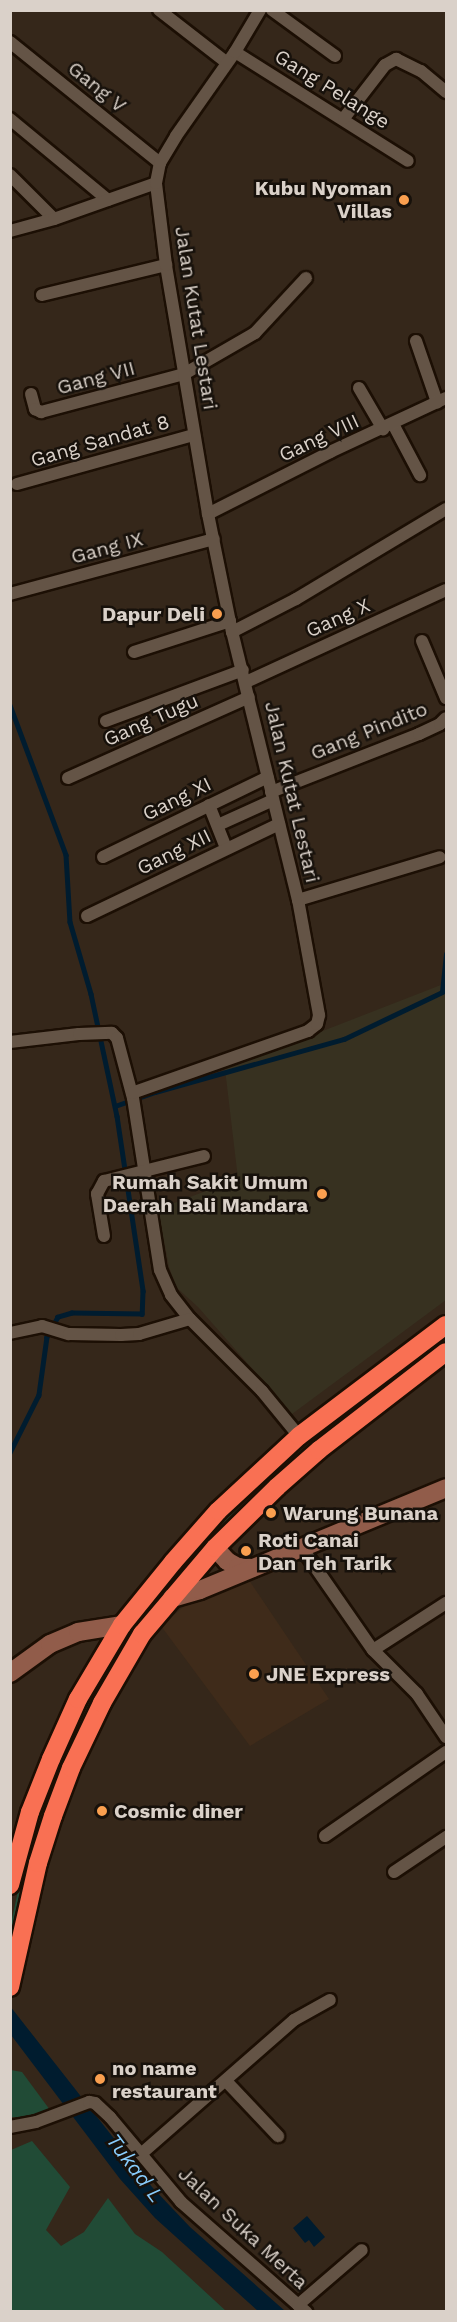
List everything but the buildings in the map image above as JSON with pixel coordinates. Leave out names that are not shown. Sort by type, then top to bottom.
[{"type":"highway","points":[[10,1885],[30,1812],[51,1759],[78,1699],[122,1625],[218,1511],[299,1436],[447,1325]]},
{"type":"highway","points":[[12,1979],[38,1863],[71,1768],[102,1703],[142,1634],[215,1548],[277,1487],[310,1458],[447,1352]]},
{"type":"street","points":[[159,10],[227,63]]},
{"type":"street","name":"Jalan Kutat Lestari","points":[[133,1099],[308,1031],[317,1024],[319,1015],[317,994],[298,900],[231,627],[208,514],[166,265],[156,183],[160,163],[236,52],[260,10]]},
{"type":"street","points":[[272,10],[335,56]]},
{"type":"street","name":"Gang V","points":[[10,42],[160,163]]},
{"type":"street","name":"Gang Pelange","points":[[236,52],[344,118],[408,161]]},
{"type":"street","points":[[344,118],[385,65],[396,59],[421,71],[447,92]]},
{"type":"street","points":[[10,119],[108,200]]},
{"type":"street","points":[[10,175],[54,219]]},
{"type":"street","points":[[10,231],[54,219],[156,183]]},
{"type":"street","points":[[42,295],[166,265]]},
{"type":"street","points":[[184,374],[255,333],[306,278]]},
{"type":"street","points":[[416,340],[442,400]]},
{"type":"street","name":"Gang VII","points":[[31,394],[35,409],[41,412],[184,374]]},
{"type":"street","points":[[359,388],[420,475]]},
{"type":"street","name":"Gang VIII","points":[[208,514],[330,452],[442,400]]},
{"type":"street","name":"Gang Sandat 8","points":[[17,484],[194,435]]},
{"type":"street","points":[[134,652],[231,627],[306,593],[447,509]]},
{"type":"street","name":"Gang IX","points":[[10,594],[214,539]]},
{"type":"street","name":"Gang X","points":[[106,721],[244,676],[447,590]]},
{"type":"street","name":"Gang Pindito","points":[[422,641],[447,698]]},
{"type":"street","name":"Gang Tugu","points":[[68,778],[249,697]]},
{"type":"street","name":"Gang Pindito","points":[[218,825],[272,796],[419,734],[447,718]]},
{"type":"street","name":"Gang XI","points":[[103,857],[268,777]]},
{"type":"street","points":[[209,805],[226,848]]},
{"type":"street","name":"Gang XII","points":[[87,916],[279,824]]},
{"type":"street","points":[[298,900],[440,857]]},
{"type":"street","points":[[10,1042],[79,1034],[112,1033],[119,1042],[133,1099],[141,1172],[160,1270],[171,1295],[190,1319],[262,1391],[299,1436]]},
{"type":"street","points":[[104,1236],[98,1190],[104,1181],[204,1156]]},
{"type":"street","points":[[10,1334],[42,1326],[69,1334],[139,1334],[190,1319]]},
{"type":"street","points":[[172,1598],[200,1590],[447,1488]]},
{"type":"street","points":[[215,1548],[227,1561],[238,1568],[254,1568]]},
{"type":"street","points":[[302,1548],[373,1650],[417,1694],[447,1737]]},
{"type":"street","points":[[373,1650],[447,1603]]},
{"type":"street","points":[[10,1673],[50,1644],[78,1632],[122,1625]]},
{"type":"street","points":[[325,1836],[447,1752]]},
{"type":"street","points":[[394,1872],[447,1837]]},
{"type":"street","points":[[141,2154],[226,2082],[294,2020],[330,2000]]},
{"type":"street","points":[[226,2082],[278,2136]]},
{"type":"street","name":"Jalan Suka Merta","points":[[10,2127],[54,2115],[89,2102],[95,2103],[110,2117],[168,2187],[199,2219],[302,2308]]},
{"type":"street","points":[[302,2308],[362,2250]]},
{"type":"shaded area","name":"Rumah Sakit Umum Daerah Bali Mandara","points":[[446,983],[446,1300],[292,1414],[198,1307],[176,1287],[169,1267],[158,1209],[238,1179],[225,1069]]},
{"type":"shaded area","name":"JNE Express","points":[[249,1580],[329,1699],[250,1746],[161,1626],[188,1603]]},
{"type":"green space","points":[[446,1336],[446,1344],[304,1454],[249,1501],[185,1570],[133,1636],[94,1701],[11,1949],[11,1923],[24,1864],[55,1770],[101,1677],[128,1633],[179,1565],[245,1497],[300,1450]]},
{"type":"green space","points":[[11,2070],[22,2072],[50,2110],[23,2118],[11,2117]]},
{"type":"green space","points":[[32,2141],[70,2187],[46,2230],[61,2246],[84,2232],[108,2198],[135,2234],[162,2252],[226,2311],[11,2311],[11,2150]]},
{"type":"water","name":"Tukad L","points":[[10,2006],[152,2187],[190,2227],[285,2311],[258,2311],[155,2218],[120,2179],[11,2035]]},
{"type":"water","points":[[307,2216],[325,2237],[314,2247],[309,2240],[305,2243],[293,2228]]},
{"type":"waterway","points":[[10,705],[66,855],[70,922],[91,994],[117,1116],[143,1291],[142,1314],[72,1313],[58,1317],[47,1337],[39,1395],[10,1453]]},
{"type":"waterway","points":[[115,1106],[155,1092],[344,1039],[442,992],[446,954]]},
{"type":"place","name":"Kubu Nyoman Villas","points":[[404,200]]},
{"type":"place","name":"Dapur Deli","points":[[217,614]]},
{"type":"place","name":"Rumah Sakit Umum Daerah Bali Mandara","points":[[322,1194]]},
{"type":"place","name":"Warung Bunana","points":[[271,1513]]},
{"type":"place","name":"Roti Canai Dan Teh Tarik","points":[[246,1551]]},
{"type":"place","name":"JNE Express","points":[[254,1674]]},
{"type":"place","name":"Cosmic diner","points":[[102,1811]]},
{"type":"place","name":"no name restaurant","points":[[100,2079]]}]
